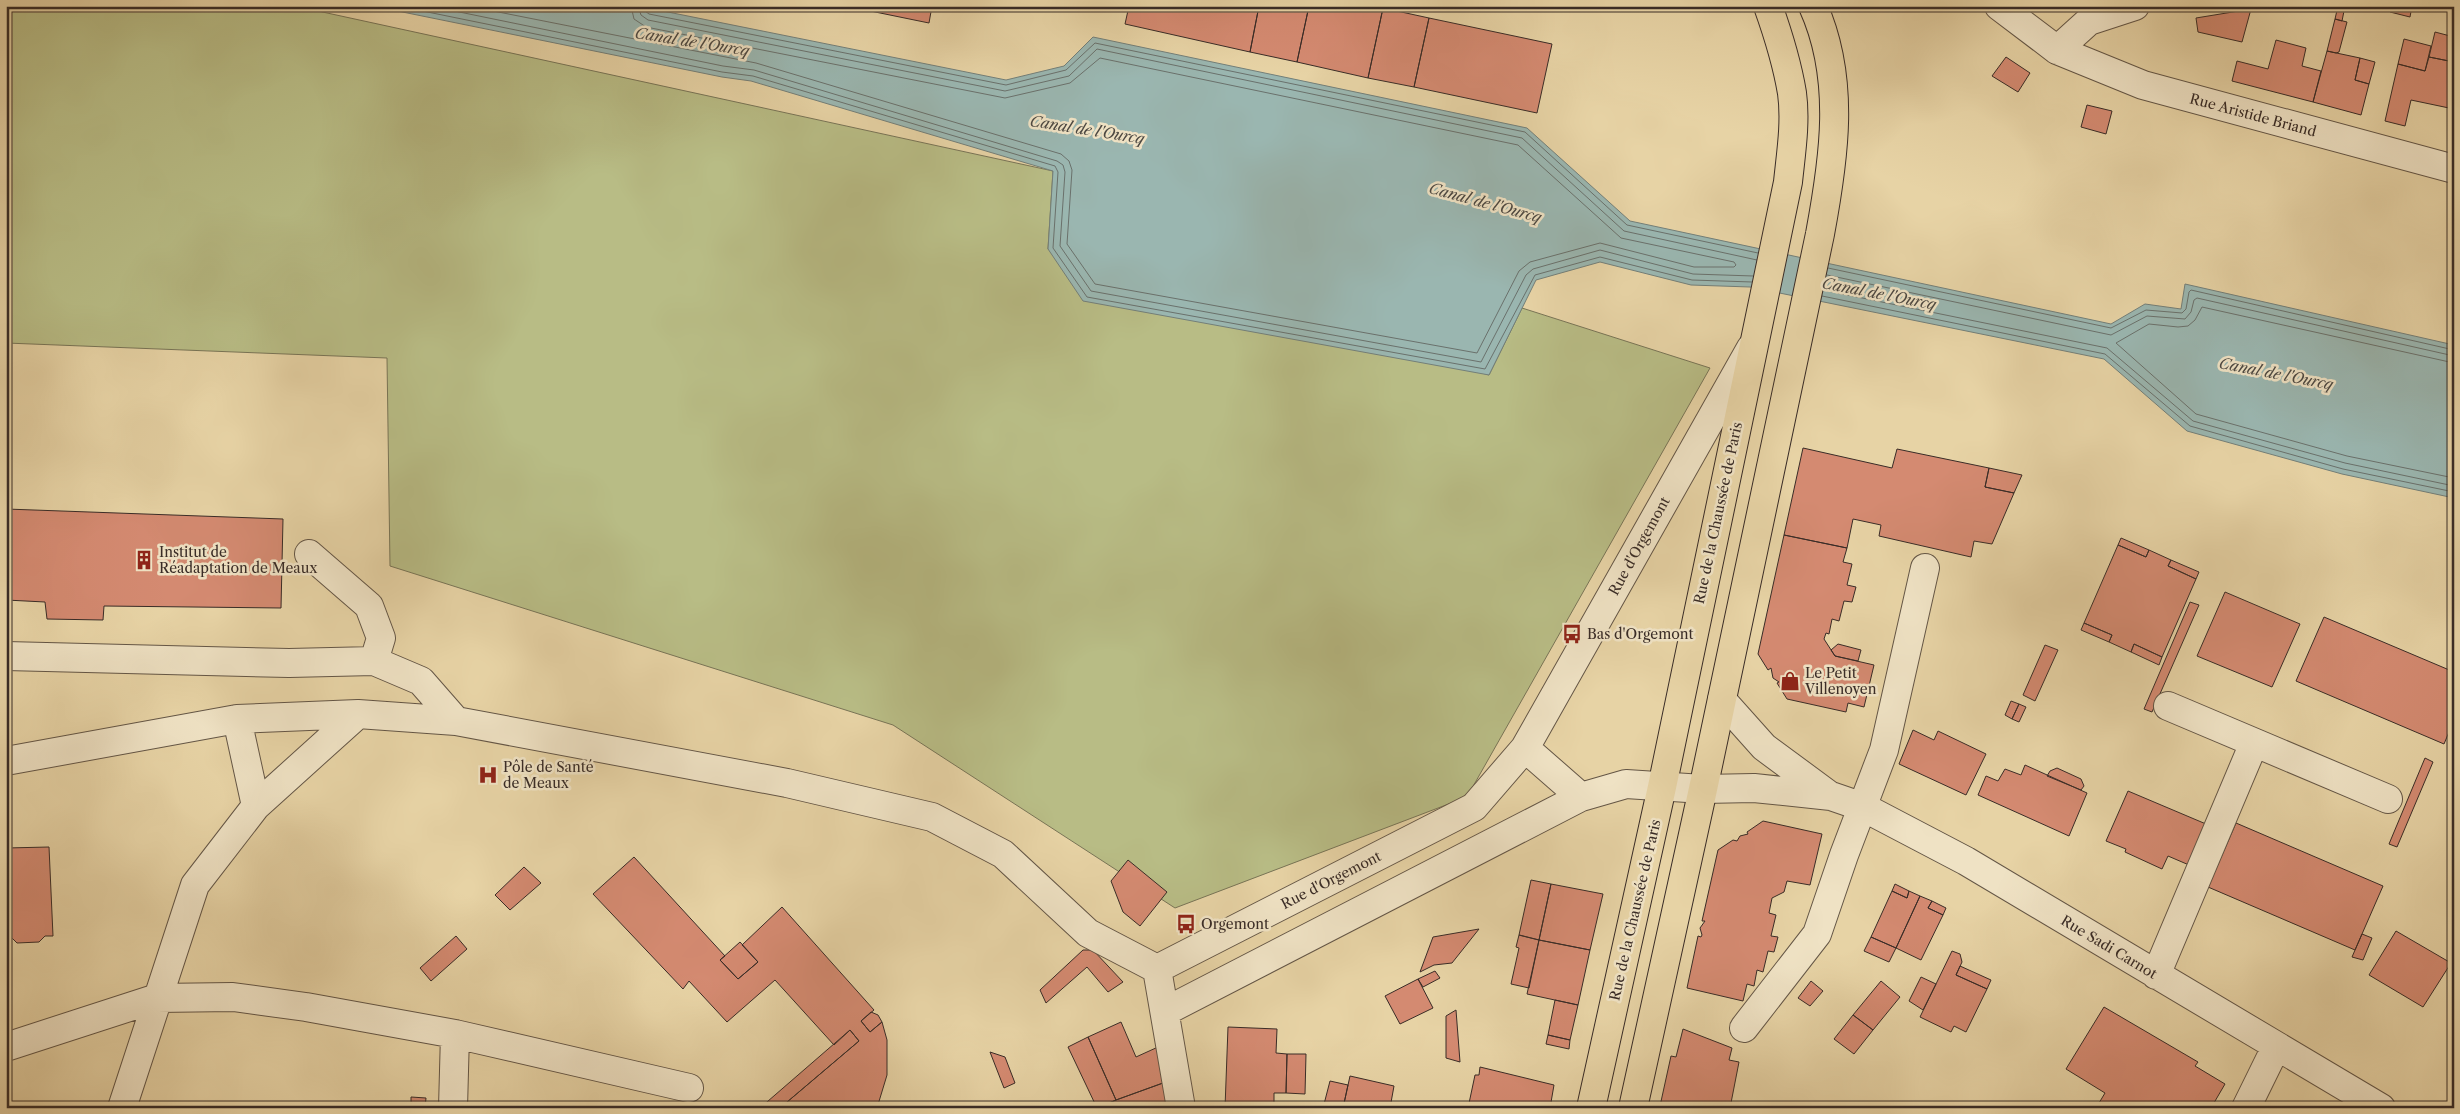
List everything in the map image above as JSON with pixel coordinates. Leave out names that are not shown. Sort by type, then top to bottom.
[{"type":"main road","name":"Rue de la Chaussée de Paris","points":[[1591,1108],[1662,787],[1753,344],[1780,225],[1793,136],[1792,94],[1781,42],[1768,6]]},
{"type":"main road","points":[[1633,1108],[1722,700],[1832,171],[1836,99],[1822,26],[1814,6]]},
{"type":"street","name":"Rue Aristide Briand","points":[[1999,6],[2057,50],[2143,85],[2454,169]]},
{"type":"street","points":[[2057,50],[2089,21],[2135,6]]},
{"type":"street","name":"Rue d'Orgemont","points":[[1157,969],[1474,808],[1525,748],[1753,344]]},
{"type":"street","points":[[309,554],[369,606],[381,638],[374,661]]},
{"type":"street","points":[[1744,1028],[1817,934],[1844,855],[1884,750],[1925,568]]},
{"type":"street","points":[[6,656],[289,663],[374,661],[421,681],[456,721]]},
{"type":"street","name":"Rue Sadi Carnot","points":[[1722,700],[1764,747],[1831,796]]},
{"type":"street","points":[[2168,706],[2388,799]]},
{"type":"street","points":[[122,1108],[195,885],[256,806],[358,714]]},
{"type":"street","points":[[6,761],[237,719],[358,714],[456,721],[787,784],[932,817],[1003,854],[1088,933],[1157,969],[1166,1011],[1181,1108]]},
{"type":"street","points":[[237,719],[256,806]]},
{"type":"street","points":[[2156,975],[2254,742]]},
{"type":"street","points":[[1525,748],[1581,797]]},
{"type":"street","points":[[1166,1011],[1581,797],[1626,784],[1662,787]]},
{"type":"street","name":"Rue Sadi Carnot","points":[[1662,787],[1703,789],[1754,788],[1831,796],[1863,807],[1966,861],[2276,1047],[2382,1108]]},
{"type":"street","points":[[6,1047],[157,998],[233,997],[306,1007],[455,1034],[689,1088]]},
{"type":"street","points":[[453,1108],[455,1034]]},
{"type":"street","points":[[2246,1108],[2276,1047]]},
{"type":"green space","points":[[6,6],[295,6],[1053,171],[1048,249],[1489,375],[1522,308],[1710,368],[1467,797],[1175,908],[893,725],[390,566],[387,358],[6,343]]},
{"type":"water","name":"Canal de l'Ourcq","points":[[373,6],[638,6],[1006,80],[1064,66],[1093,37],[1527,128],[1630,221],[2111,324],[2145,304],[2181,309],[2185,284],[2454,345],[2454,498],[2342,474],[2187,431],[2104,359],[1750,287],[1691,285],[1600,262],[1536,280],[1489,375],[1083,301],[1048,249],[1053,171],[751,81],[722,77]]},
{"type":"building","points":[[846,6],[932,6],[929,23]]},
{"type":"building","points":[[1129,6],[1259,6],[1250,52],[1125,24]]},
{"type":"building","points":[[1259,6],[1309,6],[1297,62],[1250,52]]},
{"type":"building","points":[[1309,6],[1383,8],[1368,78],[1297,62]]},
{"type":"building","points":[[2338,6],[2345,6],[2342,21],[2335,19]]},
{"type":"building","points":[[2392,6],[2412,6],[2410,17],[2390,12]]},
{"type":"building","points":[[1383,8],[1429,18],[1414,87],[1368,78]]},
{"type":"building","points":[[2251,9],[2242,42],[2198,32],[2196,18]]},
{"type":"building","points":[[1429,18],[1552,44],[1537,113],[1414,87]]},
{"type":"building","points":[[2335,19],[2347,22],[2339,52],[2336,53],[2327,51]]},
{"type":"building","points":[[2435,32],[2454,37],[2454,62],[2429,57]]},
{"type":"building","points":[[2404,39],[2431,46],[2425,71],[2398,64]]},
{"type":"building","points":[[2276,40],[2306,48],[2302,66],[2321,71],[2313,102],[2232,81],[2237,61],[2268,69]]},
{"type":"building","points":[[2327,51],[2360,58],[2355,80],[2369,84],[2361,115],[2313,102]]},
{"type":"building","points":[[2006,57],[2030,73],[2018,92],[1992,76]]},
{"type":"building","points":[[2429,57],[2454,62],[2454,88],[2449,108],[2411,100],[2405,126],[2385,121],[2398,64],[2425,71]]},
{"type":"building","points":[[2360,58],[2375,62],[2369,84],[2355,80]]},
{"type":"building","points":[[2087,105],[2112,111],[2106,134],[2081,127]]},
{"type":"building","points":[[1803,448],[1892,468],[1897,449],[1989,468],[1985,487],[2014,493],[1992,544],[1974,541],[1971,557],[1879,536],[1881,525],[1853,519],[1847,548],[1784,535]]},
{"type":"building","points":[[1989,468],[2022,475],[2014,493],[1985,487]]},
{"type":"building","name":"Institut de Réadaptation de Meaux","points":[[6,509],[283,519],[281,608],[104,606],[103,620],[47,619],[45,602],[6,600]]},
{"type":"building","points":[[1784,535],[1847,548],[1843,562],[1852,564],[1847,585],[1856,587],[1852,602],[1844,601],[1839,621],[1832,619],[1829,634],[1826,633],[1824,639],[1835,656],[1874,665],[1864,707],[1848,703],[1846,712],[1787,699],[1777,683],[1779,682],[1773,678],[1771,668],[1768,670],[1758,654]]},
{"type":"building","points":[[2121,538],[2149,550],[2146,557],[2118,545]]},
{"type":"building","points":[[2118,545],[2146,557],[2149,550],[2171,560],[2168,566],[2196,579],[2162,657],[2134,644],[2131,652],[2109,642],[2112,635],[2084,623]]},
{"type":"building","points":[[2171,560],[2199,572],[2196,579],[2168,566]]},
{"type":"building","points":[[2225,592],[2300,624],[2272,687],[2197,656]]},
{"type":"building","points":[[2190,602],[2199,605],[2152,712],[2144,709]]},
{"type":"building","points":[[2324,617],[2454,672],[2454,720],[2444,744],[2296,681]]},
{"type":"building","points":[[2084,623],[2112,635],[2109,642],[2081,630]]},
{"type":"building","points":[[1838,644],[1861,650],[1858,661],[1835,656],[1831,650]]},
{"type":"building","points":[[2134,644],[2162,657],[2159,665],[2131,652]]},
{"type":"building","points":[[2045,645],[2058,650],[2035,701],[2023,695]]},
{"type":"building","points":[[2011,701],[2019,704],[2012,719],[2005,715]]},
{"type":"building","points":[[2019,704],[2026,707],[2019,722],[2012,719]]},
{"type":"building","points":[[1913,730],[1934,740],[1938,731],[1986,754],[1966,795],[1899,764]]},
{"type":"building","points":[[2425,758],[2433,762],[2397,847],[2389,844]]},
{"type":"building","points":[[2025,765],[2087,793],[2069,836],[1978,795],[1986,776],[1998,781],[2005,769],[2021,775]]},
{"type":"building","points":[[2057,768],[2081,779],[2084,786],[2081,790],[2047,776],[2050,771]]},
{"type":"building","points":[[2128,791],[2206,824],[2189,865],[2168,856],[2162,869],[2125,852],[2126,849],[2106,841]]},
{"type":"building","points":[[1763,821],[1822,834],[1810,885],[1787,881],[1784,892],[1772,898],[1769,913],[1776,915],[1771,936],[1778,937],[1774,952],[1768,951],[1763,972],[1757,970],[1754,986],[1747,984],[1743,1001],[1687,988],[1698,936],[1701,937],[1702,935],[1700,928],[1705,921],[1702,921],[1718,850],[1733,840],[1737,841],[1740,836],[1748,834],[1747,832]]},
{"type":"building","points":[[2236,823],[2383,886],[2355,950],[2208,887]]},
{"type":"building","points":[[49,847],[53,936],[45,936],[39,942],[17,943],[12,938],[6,938],[6,848]]},
{"type":"building","points":[[634,857],[725,956],[720,960],[738,979],[758,962],[742,945],[782,907],[874,1010],[861,1021],[870,1032],[882,1022],[887,1040],[887,1075],[877,1108],[780,1108],[859,1041],[850,1030],[834,1045],[775,980],[727,1022],[689,981],[683,989],[593,894]]},
{"type":"building","points":[[1128,860],[1167,892],[1140,926],[1123,912],[1111,881]]},
{"type":"building","points":[[524,867],[541,883],[510,910],[495,895]]},
{"type":"building","points":[[1531,880],[1551,884],[1539,940],[1519,935]]},
{"type":"building","points":[[1551,884],[1603,894],[1590,950],[1539,940]]},
{"type":"building","points":[[1895,884],[1909,891],[1907,898],[1892,891]]},
{"type":"building","points":[[1892,891],[1907,898],[1909,891],[1920,896],[1896,948],[1871,937]]},
{"type":"building","points":[[1920,896],[1932,901],[1928,908],[1943,915],[1921,960],[1896,948]]},
{"type":"building","points":[[1932,901],[1946,908],[1943,915],[1928,908]]},
{"type":"building","points":[[1479,929],[1452,963],[1434,965],[1420,972],[1433,937]]},
{"type":"building","points":[[2396,931],[2451,963],[2423,1007],[2369,975]]},
{"type":"building","points":[[2362,934],[2372,938],[2363,960],[2352,957]]},
{"type":"building","points":[[1519,935],[1539,940],[1529,988],[1511,984],[1519,948],[1516,947]]},
{"type":"building","points":[[456,936],[467,949],[431,981],[420,968]]},
{"type":"building","points":[[1871,937],[1896,948],[1889,962],[1864,951]]},
{"type":"building","points":[[1539,940],[1590,950],[1578,1005],[1527,994]]},
{"type":"building","points":[[740,942],[758,962],[738,979],[720,960]]},
{"type":"building","points":[[1083,950],[1093,950],[1123,982],[1108,992],[1087,967],[1046,1003],[1040,990]]},
{"type":"building","points":[[1952,951],[1960,954],[1962,962],[1956,975],[1987,989],[1966,1032],[1954,1026],[1951,1032],[1920,1017]]},
{"type":"building","points":[[1960,966],[1991,980],[1987,989],[1956,975]]},
{"type":"building","points":[[1435,971],[1440,978],[1423,987],[1418,979]]},
{"type":"building","points":[[1921,977],[1936,984],[1923,1010],[1909,1001]]},
{"type":"building","points":[[1418,979],[1433,1008],[1400,1024],[1385,996]]},
{"type":"building","points":[[1811,981],[1823,991],[1810,1006],[1798,998]]},
{"type":"building","points":[[1881,981],[1900,997],[1873,1030],[1853,1015]]},
{"type":"building","points":[[1555,1000],[1578,1005],[1570,1040],[1548,1035]]},
{"type":"building","points":[[2104,1007],[2198,1062],[2195,1066],[2225,1084],[2211,1108],[2096,1108],[2105,1093],[2066,1069]]},
{"type":"building","points":[[1456,1010],[1460,1062],[1446,1058],[1446,1016]]},
{"type":"building","points":[[871,1012],[878,1015],[882,1022],[870,1032],[861,1021]]},
{"type":"building","points":[[1853,1015],[1873,1030],[1854,1054],[1834,1039]]},
{"type":"building","points":[[1121,1022],[1136,1057],[1158,1047],[1163,1083],[1116,1100],[1088,1037]]},
{"type":"building","points":[[1228,1027],[1277,1029],[1276,1053],[1287,1054],[1286,1093],[1274,1093],[1274,1108],[1225,1108]]},
{"type":"building","points":[[1683,1029],[1732,1048],[1729,1060],[1739,1062],[1730,1108],[1665,1108],[1660,1106],[1671,1056],[1676,1057]]},
{"type":"building","points":[[850,1030],[859,1041],[780,1108],[760,1108]]},
{"type":"building","points":[[1548,1035],[1570,1040],[1569,1049],[1546,1044]]},
{"type":"building","points":[[1088,1037],[1116,1100],[1097,1108],[1068,1047]]},
{"type":"building","points":[[990,1052],[1005,1057],[1015,1083],[1004,1088]]},
{"type":"building","points":[[1287,1054],[1306,1054],[1305,1094],[1286,1093]]},
{"type":"building","points":[[1480,1067],[1554,1085],[1550,1108],[1468,1108],[1475,1075],[1479,1075]]},
{"type":"building","points":[[1350,1076],[1394,1086],[1390,1108],[1343,1108]]},
{"type":"building","points":[[1330,1081],[1348,1085],[1343,1108],[1323,1108]]},
{"type":"building","points":[[1163,1083],[1167,1108],[1097,1108],[1116,1100]]},
{"type":"building","points":[[411,1097],[426,1098],[425,1108],[411,1108]]},
{"type":"place","name":"Institut de Réadaptation de Meaux","points":[[144,560]]},
{"type":"place","name":"Bas d'Orgemont","points":[[1572,634]]},
{"type":"place","name":"Le Petit Villenoyen","points":[[1790,681]]},
{"type":"place","name":"Pôle de Santé de Meaux","points":[[488,775]]},
{"type":"place","name":"Orgemont","points":[[1186,924]]}]
